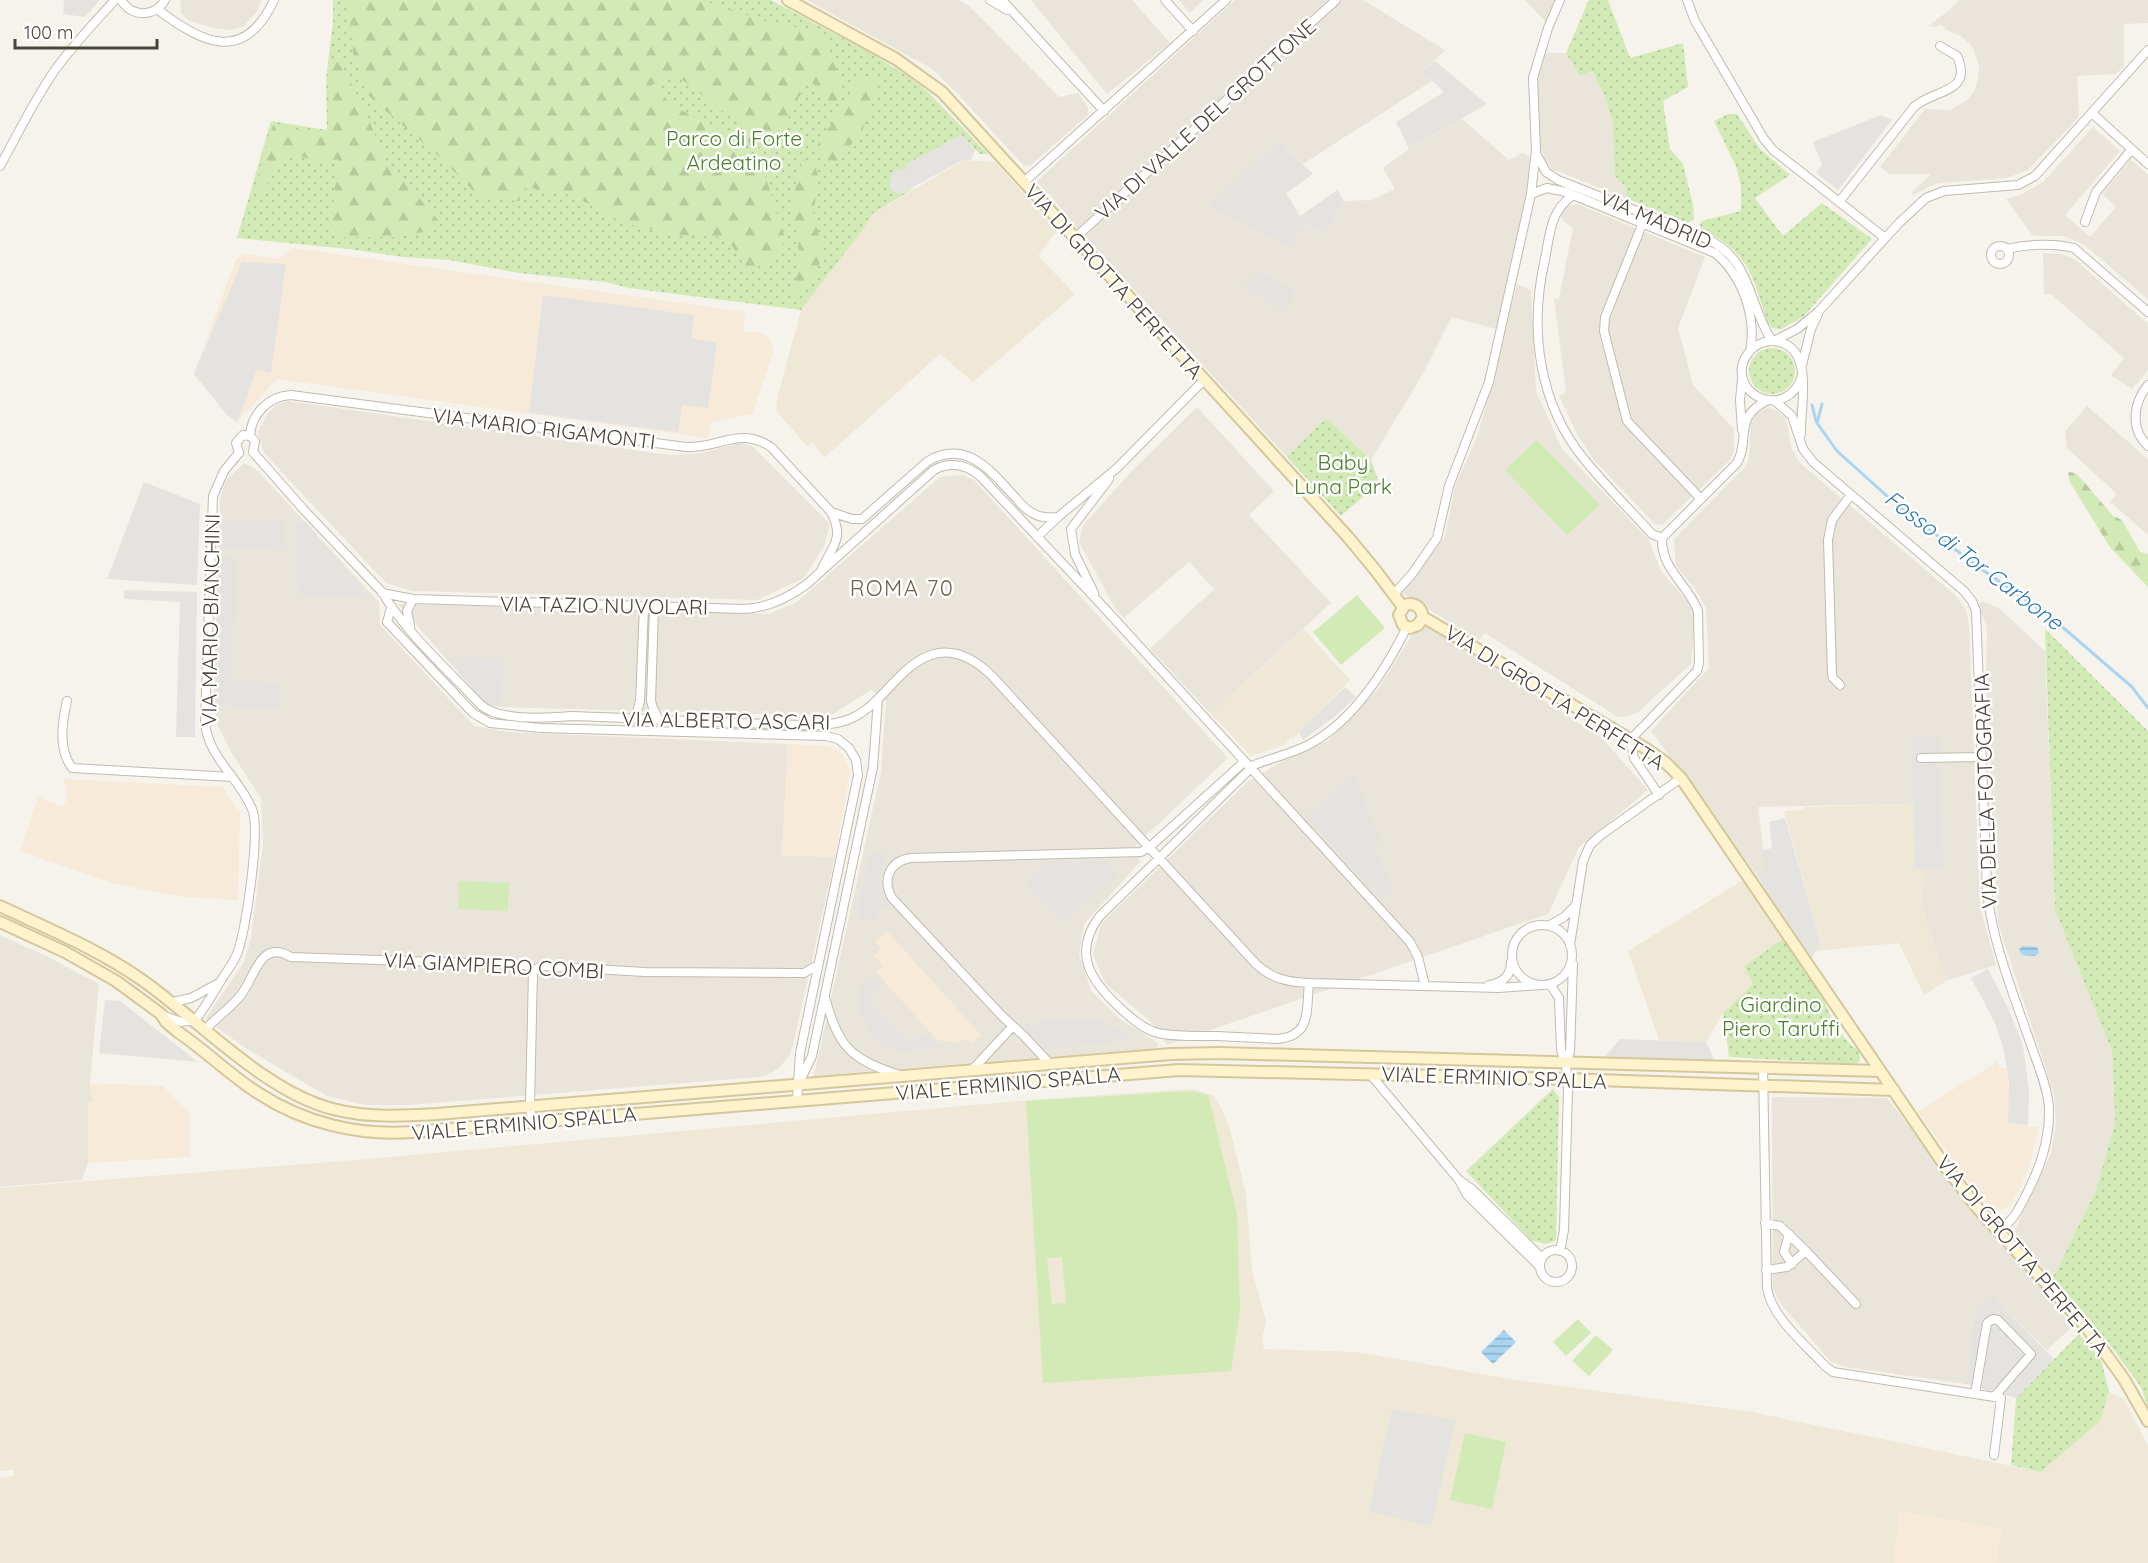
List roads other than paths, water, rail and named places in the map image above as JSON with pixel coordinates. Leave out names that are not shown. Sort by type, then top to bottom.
[{"type":"main road","name":"VIA DI GROTTA PERFETTA","points":[[788,0],[881,50],[923,76],[952,102],[1348,537],[1403,607]]},
{"type":"main road","name":"VIA DI GROTTA PERFETTA","points":[[1408,604],[1417,606],[1423,617],[1416,627],[1403,625],[1399,618],[1403,607],[1408,604]]},
{"type":"main road","name":"VIA DI GROTTA PERFETTA","points":[[1423,617],[1661,759],[1681,778],[1947,1168],[1997,1230],[2086,1328],[2124,1378],[2148,1421]]},
{"type":"main road","name":"VIALE ERMINIO SPALLA","points":[[0,906],[92,949],[139,978],[282,1087],[304,1099],[341,1111],[388,1116],[1188,1053],[1880,1071]]},
{"type":"main road","name":"VIALE ERMINIO SPALLA","points":[[0,922],[74,957],[116,981],[161,1014],[168,1024],[259,1094],[286,1109],[323,1124],[364,1131],[405,1133],[1168,1071],[1567,1078],[1894,1090]]},
{"type":"street","points":[[0,166],[56,69],[75,44],[115,0]]},
{"type":"street","points":[[121,0],[134,12],[146,14],[157,9],[165,0]]},
{"type":"street","points":[[157,9],[191,33],[209,40],[227,42],[251,33],[262,21],[274,0]]},
{"type":"street","points":[[990,0],[1011,13]]},
{"type":"street","points":[[1002,0],[1011,13],[1104,111]]},
{"type":"street","points":[[1166,0],[1193,31]]},
{"type":"street","points":[[1024,182],[1226,0]]},
{"type":"street","name":"VIA DI VALLE DEL GROTTONE","points":[[1075,238],[1336,0]]},
{"type":"street","points":[[1394,594],[1431,547],[1440,528],[1449,486],[1489,382],[1531,194],[1536,150],[1533,78],[1548,28],[1560,0]]},
{"type":"street","points":[[1687,0],[1695,21],[1764,139],[1773,150],[1885,238]]},
{"type":"street","points":[[1839,202],[1914,106],[1922,99],[1947,91],[1958,83],[1961,70],[1958,56],[1940,46]]},
{"type":"street","points":[[1659,795],[1634,758],[1630,740],[1697,671],[1699,663],[1698,611],[1695,603],[1669,569],[1662,538],[1737,463],[1741,450],[1740,400],[1743,365],[1750,351],[1758,345],[1773,341],[1797,328],[1818,312],[1885,238],[1915,207],[1930,196],[1944,191],[2009,186],[2030,179],[2041,171],[2148,50]]},
{"type":"street","points":[[2092,113],[2148,164]]},
{"type":"street","points":[[2085,222],[2096,192],[2132,149]]},
{"type":"street","name":"VIA MADRID","points":[[1536,150],[1543,168],[1553,177],[1707,248],[1726,263],[1738,280],[1750,316],[1753,331],[1750,351]]},
{"type":"street","name":"VIA MADRID","points":[[1531,194],[1552,188],[1620,208]]},
{"type":"street","points":[[1574,195],[1558,208],[1551,229],[1541,278],[1537,331],[1543,376],[1560,420],[1579,453],[1652,534],[1662,538]]},
{"type":"street","points":[[1645,219],[1605,317],[1604,331],[1627,421],[1700,498]]},
{"type":"street","name":"VIA MADRID","points":[[1645,219],[1710,240],[1729,253],[1744,273],[1760,321],[1773,341]]},
{"type":"street","points":[[2007,249],[2041,245],[2074,248],[2148,312]]},
{"type":"street","points":[[1801,442],[1802,365],[1818,312]]},
{"type":"street","points":[[1773,341],[1790,347],[1802,365]]},
{"type":"street","points":[[1742,375],[1747,388],[1752,393],[1771,400]]},
{"type":"street","points":[[1742,433],[1752,411],[1771,400],[1793,393],[1802,376]]},
{"type":"street","points":[[1037,537],[1058,516],[1117,468],[1204,380]]},
{"type":"street","points":[[2148,385],[2139,398],[2136,410],[2140,436],[2148,446]]},
{"type":"street","name":"VIA MARIO RIGAMONTI","points":[[250,436],[253,423],[263,407],[279,396],[291,395],[686,447],[700,447],[736,437],[746,437],[772,448],[831,512]]},
{"type":"street","name":"VIA DELLA FOTOGRAFIA","points":[[1771,400],[1792,416],[1805,452],[1813,462],[1964,591],[1972,602],[1978,618],[1987,890],[1990,918],[2045,1087],[2049,1112],[2045,1143],[2031,1184],[2013,1217],[1997,1230]]},
{"type":"street","points":[[243,435],[250,436],[255,441],[253,452],[246,455],[239,453],[236,446],[237,439],[243,435]]},
{"type":"street","points":[[253,452],[303,510],[382,592],[391,608],[411,630]]},
{"type":"street","name":"VIA MARIO BIANCHINI","points":[[195,1020],[232,964],[241,943],[256,836],[256,823],[252,809],[219,759],[208,738],[205,725],[213,496],[226,467],[239,453]]},
{"type":"street","points":[[831,512],[858,519],[866,517],[928,461],[940,456],[955,454],[969,457],[984,465],[1029,512]]},
{"type":"street","name":"VIA TAZIO NUVOLARI","points":[[382,592],[412,599],[644,607],[744,609],[761,607],[797,591],[937,468],[948,465],[962,466],[975,472],[1097,600],[1410,942],[1419,957],[1425,986]]},
{"type":"street","name":"VIA TAZIO NUVOLARI","points":[[1097,600],[1075,554],[1071,529],[1117,468]]},
{"type":"street","points":[[1840,685],[1832,674],[1828,540],[1832,520],[1851,496]]},
{"type":"street","points":[[1005,503],[1046,518],[1058,516]]},
{"type":"street","points":[[876,509],[882,516]]},
{"type":"street","name":"VIA TAZIO NUVOLARI","points":[[818,574],[838,538],[838,524],[831,512]]},
{"type":"street","points":[[411,630],[407,610],[412,599]]},
{"type":"street","points":[[632,719],[640,701],[644,607]]},
{"type":"street","points":[[654,607],[651,701],[659,720]]},
{"type":"street","name":"VIA ALBERTO ASCARI","points":[[391,608],[387,622],[475,716],[490,723],[570,730],[714,734],[739,728],[837,723],[864,711],[913,665],[930,655],[954,653],[972,659],[1001,685],[1262,969],[1282,980],[1309,983],[1470,987]]},
{"type":"street","points":[[1049,1063],[892,898],[887,880],[892,867],[904,860],[1138,852],[1149,848],[1248,766],[1305,747],[1348,714],[1362,700],[1397,648],[1407,627]]},
{"type":"street","name":"VIA ALBERTO ASCARI","points":[[411,630],[484,708],[492,712],[551,718],[571,716],[659,720],[833,737],[849,748],[856,760],[858,769],[852,804]]},
{"type":"street","points":[[455,694],[463,686]]},
{"type":"street","points":[[799,1084],[812,1056],[865,806],[874,759],[878,699]]},
{"type":"street","points":[[67,702],[62,726],[66,760],[72,768],[232,777]]},
{"type":"street","points":[[570,730],[571,716]]},
{"type":"street","points":[[1921,758],[1982,757]]},
{"type":"street","points":[[1248,766],[1101,914],[1089,937],[1086,954],[1088,966],[1093,979],[1135,1021],[1157,1033],[1176,1036],[1268,1039],[1293,1037],[1300,1031],[1305,1021],[1309,983]]},
{"type":"street","points":[[1566,1063],[1571,1046],[1572,960],[1570,945],[1582,866],[1590,846],[1601,835],[1681,778]]},
{"type":"street","points":[[797,1101],[800,1053],[852,804],[865,806]]},
{"type":"street","points":[[842,856],[854,858]]},
{"type":"street","points":[[1470,987],[1494,985],[1503,981],[1510,972],[1513,945],[1521,932],[1536,925],[1550,925],[1564,917],[1577,904]]},
{"type":"street","points":[[1550,925],[1563,933],[1570,945]]},
{"type":"street","name":"VIA GIAMPIERO COMBI","points":[[206,1029],[241,995],[258,963],[264,956],[271,953],[284,953],[291,957],[526,965],[533,971],[541,966],[645,972],[798,974],[810,971],[818,965]]},
{"type":"street","points":[[1512,960],[1516,972],[1522,977],[1533,984],[1545,984],[1559,998],[1561,1050],[1566,1063],[1567,1078],[1564,1230],[1560,1251]]},
{"type":"street","points":[[1470,987],[1509,988],[1545,984],[1564,975],[1572,960]]},
{"type":"street","points":[[533,971],[530,1106],[532,1116],[537,1122]]},
{"type":"street","points":[[173,1002],[191,998],[220,982]]},
{"type":"street","points":[[825,994],[836,1031],[845,1046],[867,1063],[899,1075]]},
{"type":"street","points":[[161,1014],[176,1022],[195,1020]]},
{"type":"street","points":[[972,1070],[1013,1026]]},
{"type":"street","points":[[1356,1073],[1357,1057]]},
{"type":"street","points":[[1763,1068],[1766,1270],[1768,1296],[1777,1314],[1833,1372],[2001,1398],[1994,1455]]},
{"type":"street","points":[[1370,1074],[1459,1180],[1475,1191],[1517,1240],[1540,1267],[1543,1276],[1552,1282],[1557,1282],[1566,1278],[1571,1264],[1567,1255],[1560,1251],[1549,1252],[1542,1258],[1540,1267]]},
{"type":"street","points":[[760,1087],[761,1104]]},
{"type":"street","points":[[1765,1222],[1780,1226],[1789,1234],[1856,1304]]},
{"type":"street","points":[[1789,1234],[1784,1252],[1792,1264]]},
{"type":"street","points":[[1517,1240],[1542,1258]]},
{"type":"street","points":[[1766,1270],[1782,1269],[1792,1264],[1806,1251]]},
{"type":"street","points":[[1975,1394],[1987,1323],[1993,1319],[1998,1320],[2031,1354],[1994,1397]]},
{"type":"water","points":[[2022,946],[2037,947],[2039,953],[2035,956],[2022,955],[2019,950]]},
{"type":"water","points":[[1504,1330],[1516,1342],[1493,1364],[1481,1352]]},
{"type":"waterway","name":"Fosso di Tor Carbone","points":[[1822,404],[1817,423],[1837,451],[1897,505],[1977,566],[2052,618],[2132,687],[2148,708]]},
{"type":"waterway","points":[[1812,405],[1816,421]]},
{"type":"district","name":"ROMA 70","points":[[902,588]]},
{"type":"park label","name":"Parco di Forte Ardeatino","points":[[734,150]]},
{"type":"park label","name":"Baby Luna Park","points":[[1343,474]]},
{"type":"park label","name":"Giardino Piero Taruffi","points":[[1781,1016]]}]
